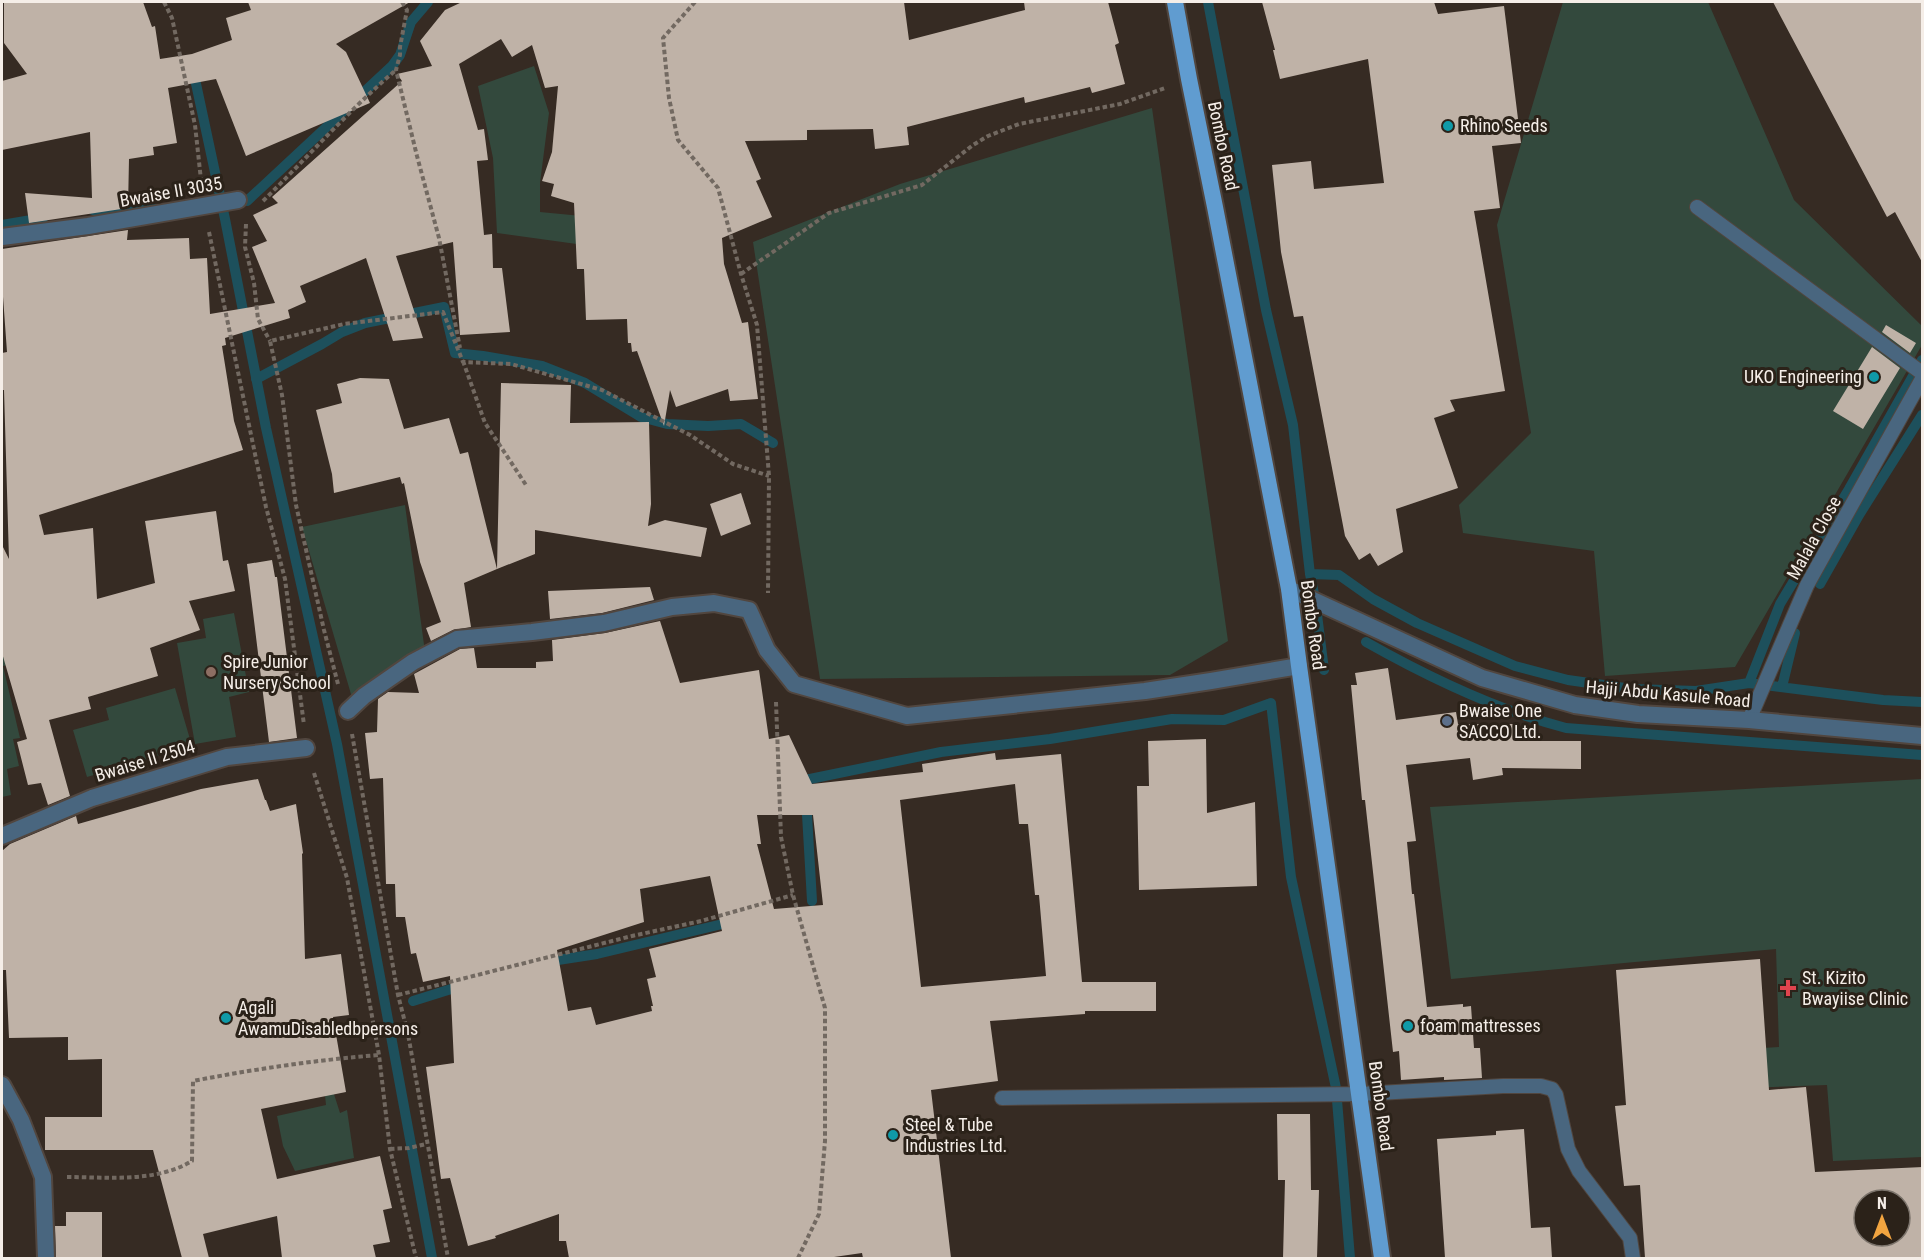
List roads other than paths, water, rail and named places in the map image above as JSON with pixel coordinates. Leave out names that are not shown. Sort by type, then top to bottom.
[{"type":"main road","name":"Bombo Road","points":[[1175,2],[1188,79],[1289,589],[1382,1258]]},
{"type":"street","name":"Bwaise II 3035","points":[[2,237],[88,226],[203,206],[242,204]]},
{"type":"street","name":"Hajji Abdu Kasule Road","points":[[1289,589],[1482,678],[1575,705],[1638,714],[1749,720],[1923,736]]},
{"type":"street","points":[[348,711],[364,696],[412,662],[457,639],[532,633],[604,623],[672,607],[714,603],[749,610],[767,650],[795,684],[907,716],[1145,691],[1299,666]]},
{"type":"street","name":"Bwaise II 2504","points":[[2,836],[92,798],[227,757],[306,748]]},
{"type":"street","points":[[2,1085],[21,1120],[43,1177],[46,1258]]},
{"type":"lane","points":[[1697,207],[1923,373]]},
{"type":"lane","name":"Malala Close","points":[[1749,720],[1807,585],[1923,379]]},
{"type":"lane","points":[[1002,1098],[1360,1094],[1541,1086],[1552,1089],[1556,1095],[1568,1149],[1579,1172],[1630,1238],[1633,1258]]},
{"type":"waterway","points":[[247,201],[392,66],[400,55],[411,22],[428,2]]},
{"type":"waterway","points":[[1208,2],[1266,310],[1293,425],[1310,574],[1324,670]]},
{"type":"waterway","points":[[195,79],[266,428],[337,744],[432,1258]]},
{"type":"waterway","points":[[93,210],[155,209]]},
{"type":"waterway","points":[[2,225],[43,218]]},
{"type":"waterway","points":[[256,379],[342,332],[365,323],[444,307],[455,353],[542,366],[585,383],[641,417],[667,424],[708,426],[741,424],[773,443]]},
{"type":"waterway","points":[[1749,683],[1780,604],[1922,360]]},
{"type":"waterway","points":[[1820,584],[1859,515],[1922,415]]},
{"type":"waterway","points":[[1310,574],[1339,575],[1373,599],[1417,623],[1515,666],[1568,680],[1632,689],[1696,691],[1749,683],[1883,700],[1922,702]]},
{"type":"waterway","points":[[1782,687],[1795,633]]},
{"type":"waterway","points":[[1366,642],[1414,668],[1488,702],[1566,728],[1922,755]]},
{"type":"waterway","points":[[812,901],[805,780],[941,752],[1050,739],[1172,719],[1224,720],[1271,703],[1291,877],[1336,1088],[1350,1258]]},
{"type":"waterway","points":[[545,962],[597,954],[735,921]]},
{"type":"waterway","points":[[413,1001],[464,985]]},
{"type":"place","name":"Rhino Seeds","points":[[1448,126]]},
{"type":"place","name":"UKO Engineering","points":[[1874,377]]},
{"type":"place","name":"Spire Junior Nursery School","points":[[211,672]]},
{"type":"place","name":"Bwaise One SACCO Ltd.","points":[[1447,721]]},
{"type":"place","name":"St. Kizito Bwayiise Clinic","points":[[1788,988]]},
{"type":"place","name":"Agali AwamuDisabledbpersons","points":[[226,1018]]},
{"type":"place","name":"foam mattresses","points":[[1408,1026]]},
{"type":"place","name":"Steel & Tube Industries Ltd.","points":[[893,1135]]}]
